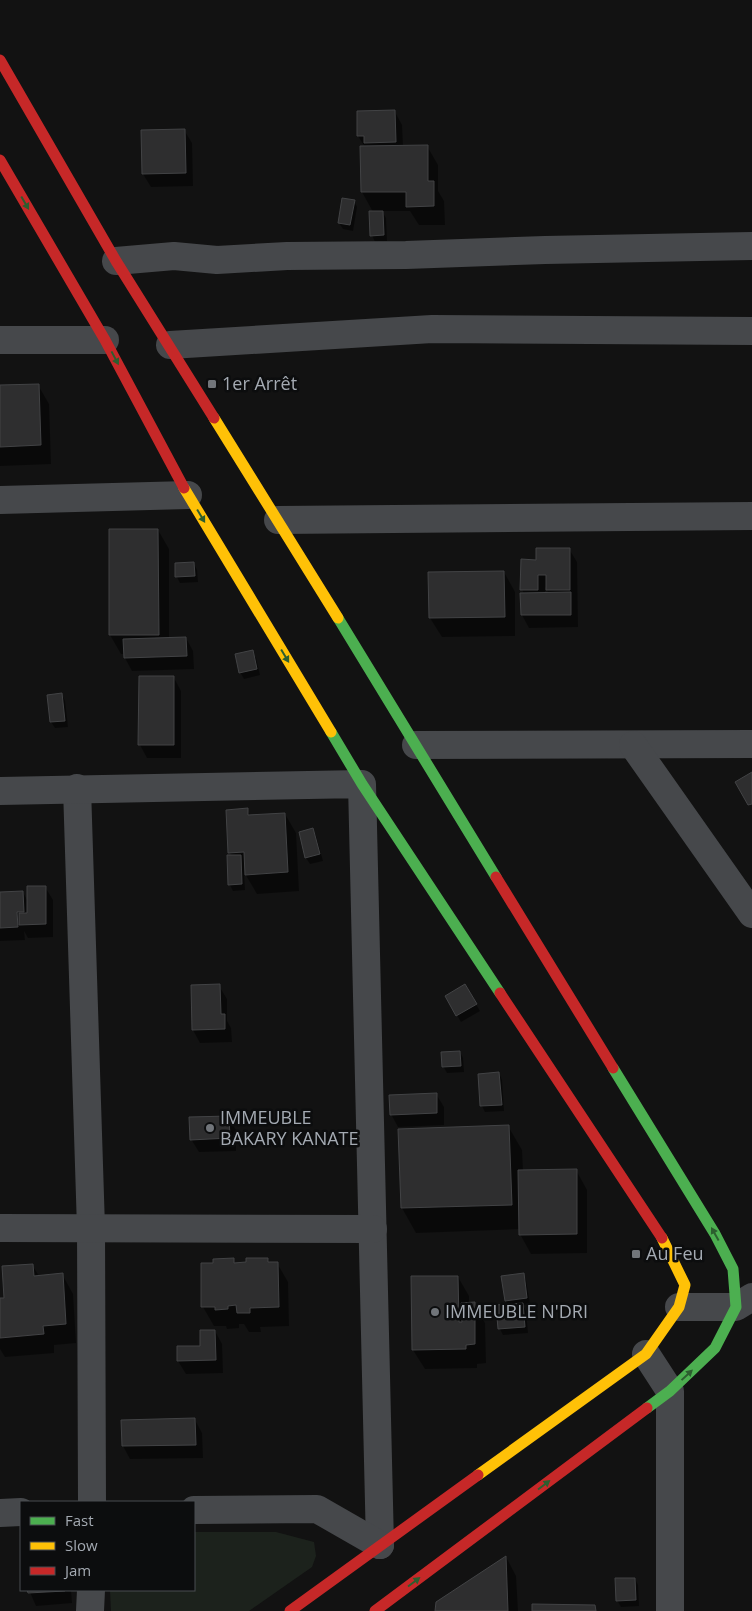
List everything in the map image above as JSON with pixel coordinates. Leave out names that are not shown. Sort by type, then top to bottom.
[{"type":"main road","points":[[0,60],[116,261],[278,520],[715,1234],[733,1269],[744,1302],[715,1348],[670,1390],[375,1611]]},
{"type":"main road","points":[[0,160],[105,340],[188,495],[362,784],[666,1244],[685,1286],[679,1307],[646,1354],[290,1611]]},
{"type":"street","points":[[116,261],[174,256],[217,260],[287,256],[406,255],[752,246]]},
{"type":"street","points":[[170,345],[432,329],[752,331]]},
{"type":"street","points":[[0,340],[105,340]]},
{"type":"street","points":[[0,500],[188,495]]},
{"type":"street","points":[[278,520],[752,516]]},
{"type":"street","points":[[416,745],[752,744]]},
{"type":"street","points":[[633,745],[752,914]]},
{"type":"street","points":[[0,791],[77,788],[362,784],[380,1545]]},
{"type":"street","points":[[77,788],[91,1228],[92,1501]]},
{"type":"street","points":[[0,1228],[373,1229]]},
{"type":"street","points":[[679,1307],[744,1302]]},
{"type":"street","points":[[646,1354],[670,1390],[670,1611]]},
{"type":"street","points":[[195,1510],[317,1509],[380,1545]]},
{"type":"street","points":[[0,1513],[20,1512]]},
{"type":"street","points":[[90,1611],[91,1591]]},
{"type":"shaded area","points":[[195,1532],[276,1532],[314,1542],[316,1556],[312,1567],[249,1611],[111,1611],[110,1591],[195,1591]]},
{"type":"building","points":[[395,110],[396,142],[364,143],[364,136],[357,136],[357,111]]},
{"type":"building","points":[[185,129],[186,173],[142,174],[141,130]]},
{"type":"building","points":[[428,145],[428,181],[434,181],[434,206],[406,207],[406,192],[361,192],[360,146]]},
{"type":"building","points":[[342,198],[355,200],[350,225],[338,223]]},
{"type":"building","points":[[369,211],[383,211],[384,235],[370,236]]},
{"type":"building","points":[[39,384],[41,445],[0,447],[0,385]]},
{"type":"building","points":[[109,529],[158,529],[159,635],[109,635]]},
{"type":"building","points":[[536,548],[570,548],[570,590],[546,590],[546,575],[538,575],[538,590],[520,590],[521,559],[536,560]]},
{"type":"building","points":[[194,562],[195,576],[175,577],[175,563]]},
{"type":"building","points":[[504,571],[505,617],[429,618],[428,572]]},
{"type":"building","points":[[571,592],[571,615],[521,615],[520,593]]},
{"type":"building","points":[[186,637],[187,656],[124,658],[123,639]]},
{"type":"building","points":[[253,650],[257,669],[239,673],[235,654]]},
{"type":"building","points":[[139,676],[174,676],[174,745],[138,745]]},
{"type":"building","points":[[62,693],[65,721],[50,722],[47,695]]},
{"type":"building","points":[[752,772],[752,804],[748,805],[735,782]]},
{"type":"building","points":[[248,808],[248,815],[285,813],[288,872],[245,875],[244,852],[228,853],[226,810]]},
{"type":"building","points":[[313,828],[320,854],[305,858],[299,832]]},
{"type":"building","points":[[227,855],[241,855],[242,884],[228,885]]},
{"type":"building","points":[[27,886],[46,886],[46,924],[19,925],[19,913],[27,913]]},
{"type":"building","points":[[23,891],[24,912],[17,912],[18,927],[0,928],[0,892]]},
{"type":"building","points":[[220,984],[221,1014],[225,1014],[225,1029],[192,1030],[191,985]]},
{"type":"building","points":[[465,984],[477,1004],[456,1016],[445,996]]},
{"type":"building","points":[[460,1051],[461,1066],[442,1067],[441,1052]]},
{"type":"building","points":[[499,1072],[502,1105],[480,1106],[478,1074]]},
{"type":"building","points":[[437,1093],[437,1113],[390,1115],[389,1095]]},
{"type":"building","name":"IMMEUBLE BAKARY KANATE","points":[[229,1116],[230,1138],[190,1140],[189,1117]]},
{"type":"building","points":[[509,1125],[512,1205],[401,1208],[398,1129]]},
{"type":"building","points":[[577,1169],[577,1234],[519,1235],[518,1170]]},
{"type":"building","points":[[234,1258],[234,1263],[246,1262],[246,1258],[268,1258],[268,1262],[278,1262],[279,1307],[250,1308],[250,1313],[237,1313],[236,1305],[228,1306],[228,1309],[215,1310],[215,1307],[201,1307],[201,1263],[213,1263],[213,1259]]},
{"type":"building","points":[[33,1264],[34,1276],[63,1273],[66,1324],[43,1326],[44,1334],[0,1338],[0,1298],[4,1298],[2,1266]]},
{"type":"building","points":[[524,1273],[527,1298],[505,1301],[501,1276]]},
{"type":"building","name":"IMMEUBLE N'DRI","points":[[411,1276],[458,1276],[459,1322],[462,1322],[461,1303],[475,1302],[475,1344],[466,1345],[466,1349],[412,1350]]},
{"type":"building","points":[[523,1303],[525,1327],[498,1329],[496,1305]]},
{"type":"building","points":[[200,1330],[215,1330],[216,1360],[177,1361],[177,1346],[200,1346]]},
{"type":"building","points":[[195,1418],[196,1445],[122,1446],[121,1420]]},
{"type":"building","points":[[506,1556],[508,1611],[435,1611],[436,1602]]},
{"type":"building","points":[[615,1578],[635,1578],[636,1600],[616,1601]]},
{"type":"building","points":[[27,1591],[65,1591],[28,1593]]},
{"type":"building","points":[[532,1604],[595,1605],[596,1611],[532,1611]]},
{"type":"traffic: fast","points":[[338,618],[496,877]]},
{"type":"traffic: fast","points":[[331,732],[362,784],[500,993]]},
{"type":"traffic: fast","points":[[613,1068],[715,1234],[733,1269],[736,1307],[715,1348],[670,1391],[647,1408]]},
{"type":"traffic: slow","points":[[214,418],[338,618]]},
{"type":"traffic: slow","points":[[184,488],[331,732]]},
{"type":"traffic: slow","points":[[478,1475],[646,1354],[679,1307],[685,1285],[662,1238]]},
{"type":"traffic: jam","points":[[0,60],[116,261],[214,418]]},
{"type":"traffic: jam","points":[[0,160],[105,340],[184,488]]},
{"type":"traffic: jam","points":[[496,877],[613,1068]]},
{"type":"traffic: jam","points":[[500,993],[662,1238]]},
{"type":"traffic: jam","points":[[375,1611],[647,1408]]},
{"type":"traffic: jam","points":[[290,1611],[478,1475]]},
{"type":"place","name":"1er Arrêt","points":[[212,384]]},
{"type":"place","name":"IMMEUBLE BAKARY KANATE","points":[[210,1128]]},
{"type":"place","name":"Au Feu","points":[[636,1254]]},
{"type":"place","name":"IMMEUBLE N'DRI","points":[[435,1312]]}]
